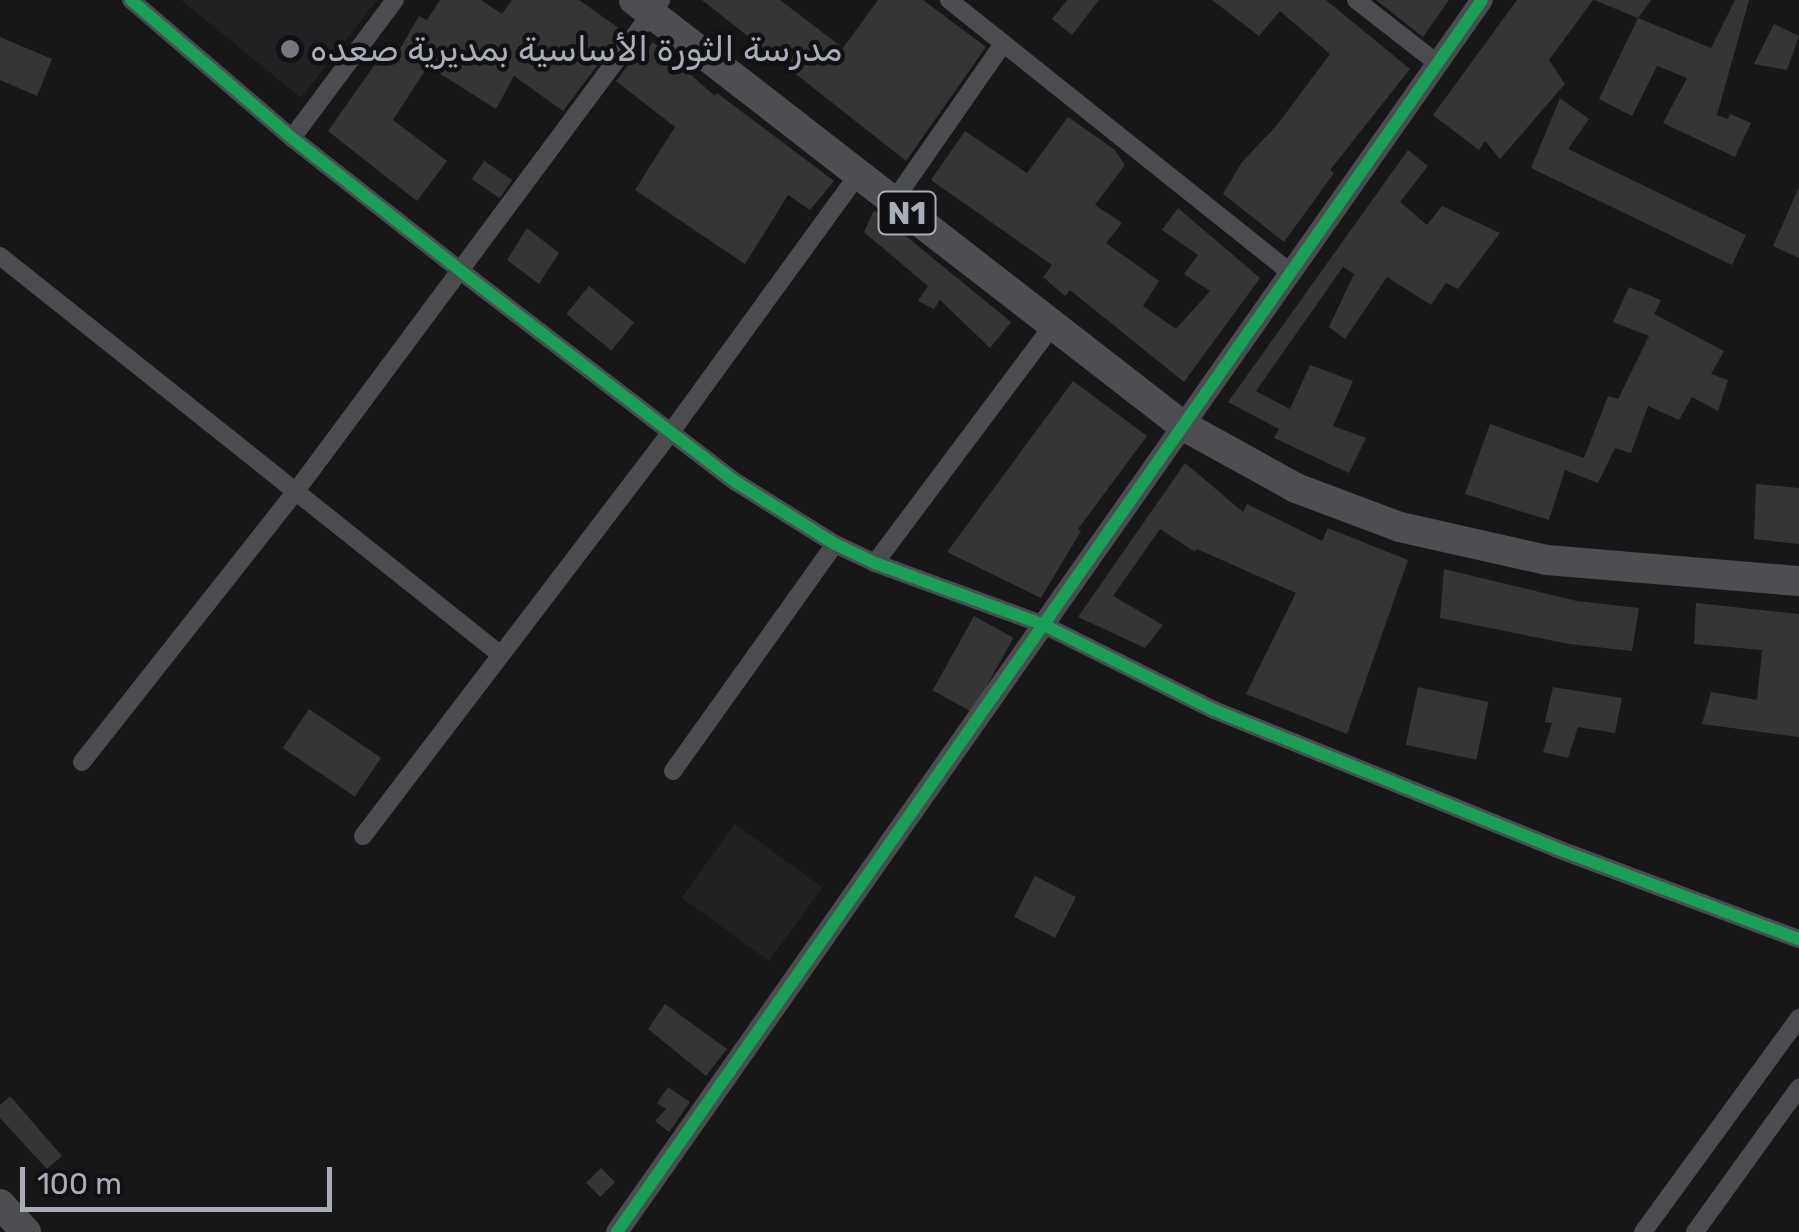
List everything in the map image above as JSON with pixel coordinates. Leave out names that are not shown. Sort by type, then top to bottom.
[{"type":"highway","name":"N1","points":[[648,4],[893,202],[1182,425],[1296,488],[1400,527],[1547,560],[1799,581]]},
{"type":"street","points":[[130,0],[292,138],[462,272],[736,482],[835,544],[875,563],[1044,624],[1214,710],[1555,848],[1799,939]]},
{"type":"street","points":[[292,138],[395,0]]},
{"type":"street","points":[[948,0],[1289,271]]},
{"type":"street","points":[[1356,0],[1437,63]]},
{"type":"street","points":[[617,1232],[1482,0]]},
{"type":"street","points":[[82,762],[296,492],[462,272],[648,4]]},
{"type":"street","points":[[893,202],[1003,44]]},
{"type":"street","points":[[363,836],[672,432],[858,174]]},
{"type":"street","points":[[0,256],[501,655]]},
{"type":"street","points":[[875,563],[1052,326]]},
{"type":"street","points":[[673,771],[835,544]]},
{"type":"street","points":[[1642,1232],[1799,1018]]},
{"type":"street","points":[[1695,1232],[1799,1088]]},
{"type":"shaded area","name":"مدرسة الثورة الأساسية بمديرية صعده","points":[[181,0],[377,0],[301,98]]},
{"type":"shaded area","points":[[735,824],[822,887],[769,961],[682,898]]},
{"type":"building","points":[[440,0],[481,0],[502,14],[512,0],[579,0],[623,31],[563,111],[514,76],[496,109],[428,66],[393,120],[447,161],[417,201],[328,131],[383,53],[393,61],[419,16],[427,20]]},
{"type":"building","points":[[702,0],[780,0],[843,48],[878,0],[923,0],[986,47],[906,161]]},
{"type":"building","points":[[1067,0],[1099,0],[1072,35],[1052,19]]},
{"type":"building","points":[[1212,0],[1326,0],[1410,69],[1330,170],[1334,173],[1284,242],[1223,194],[1242,162],[1277,125],[1330,54],[1280,11],[1259,36]]},
{"type":"building","points":[[1376,0],[1449,0],[1423,37]]},
{"type":"building","points":[[1517,0],[1593,0],[1549,60],[1565,84],[1500,159],[1485,141],[1479,150],[1433,115]]},
{"type":"building","points":[[1594,0],[1651,0],[1638,18]]},
{"type":"building","points":[[1735,0],[1749,0],[1717,115],[1728,119],[1730,114],[1751,123],[1735,157],[1663,123],[1687,78],[1657,66],[1632,116],[1599,99],[1638,18],[1711,48]]},
{"type":"building","points":[[1774,24],[1799,36],[1787,70],[1754,64]]},
{"type":"building","points":[[0,37],[52,59],[37,96],[0,80]]},
{"type":"building","points":[[653,42],[715,96],[717,93],[834,181],[810,210],[788,195],[745,264],[635,190],[675,127],[616,81],[643,45],[648,48]]},
{"type":"building","points":[[1560,98],[1589,119],[1568,149],[1746,235],[1732,265],[1531,168]]},
{"type":"building","points":[[1068,117],[1115,150],[1125,165],[1095,205],[1122,223],[1106,243],[1159,281],[1143,306],[1176,329],[1210,291],[1184,274],[1198,255],[1162,230],[1178,208],[1260,278],[1184,382],[1070,290],[1065,296],[1043,277],[1052,265],[931,180],[965,131],[1027,173]]},
{"type":"building","points":[[1408,150],[1428,166],[1400,202],[1427,225],[1442,206],[1500,233],[1458,289],[1446,283],[1431,305],[1387,277],[1345,339],[1329,327],[1354,274],[1343,267],[1256,391],[1290,409],[1310,365],[1353,381],[1333,426],[1366,438],[1349,473],[1274,438],[1279,429],[1228,402]]},
{"type":"building","points":[[484,161],[512,180],[500,198],[472,179]]},
{"type":"building","points":[[1799,187],[1799,258],[1773,246]]},
{"type":"building","points":[[874,210],[1011,322],[990,348],[940,300],[934,309],[918,301],[928,286],[864,232]]},
{"type":"building","points":[[527,228],[559,253],[539,284],[507,260]]},
{"type":"building","points":[[589,286],[634,323],[611,350],[566,314]]},
{"type":"building","points":[[1629,287],[1661,300],[1654,314],[1724,351],[1711,374],[1728,380],[1718,411],[1692,397],[1679,420],[1648,406],[1631,453],[1615,448],[1598,483],[1565,470],[1549,520],[1465,494],[1490,424],[1584,458],[1608,396],[1618,399],[1649,336],[1613,322]]},
{"type":"building","points":[[1073,381],[1147,436],[1078,529],[1081,531],[1041,598],[947,552]]},
{"type":"building","points":[[1185,463],[1243,512],[1247,504],[1322,541],[1328,528],[1408,560],[1347,734],[1246,694],[1296,593],[1197,549],[1195,552],[1160,529],[1113,596],[1163,625],[1145,648],[1078,617]]},
{"type":"building","points":[[1756,484],[1799,488],[1799,544],[1754,539]]},
{"type":"building","points":[[1444,569],[1577,601],[1639,608],[1632,651],[1569,644],[1440,618]]},
{"type":"building","points":[[1696,603],[1799,614],[1799,737],[1702,724],[1711,692],[1757,700],[1762,650],[1694,644]]},
{"type":"building","points":[[974,616],[1013,638],[972,712],[933,690]]},
{"type":"building","points":[[1418,687],[1488,702],[1476,760],[1406,745]]},
{"type":"building","points":[[1553,687],[1622,698],[1615,733],[1578,727],[1568,758],[1543,752],[1552,723],[1545,722]]},
{"type":"building","points":[[309,709],[381,758],[355,797],[283,748]]},
{"type":"building","points":[[1035,876],[1076,897],[1055,938],[1014,917]]},
{"type":"building","points":[[665,1004],[727,1049],[706,1076],[648,1029]]},
{"type":"building","points":[[668,1087],[690,1102],[669,1132],[655,1121],[666,1109],[657,1103]]},
{"type":"building","points":[[10,1096],[62,1156],[47,1169],[0,1118],[0,1105]]},
{"type":"building","points":[[601,1168],[615,1182],[600,1197],[586,1183]]},
{"type":"cycle path","points":[[131,0],[292,138],[462,272],[736,482],[835,544],[875,563],[1044,625],[1214,710],[1555,848],[1799,939]]},
{"type":"cycle path","points":[[617,1232],[1482,0]]},
{"type":"place","name":"مدرسة الثورة الأساسية بمديرية صعده","points":[[290,49]]}]
